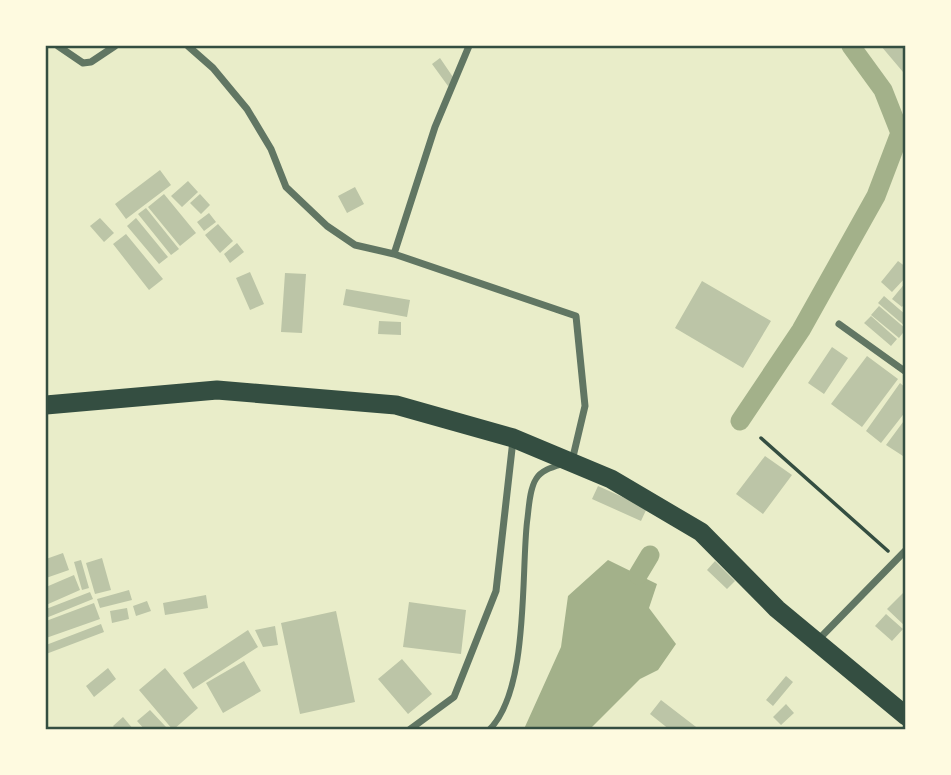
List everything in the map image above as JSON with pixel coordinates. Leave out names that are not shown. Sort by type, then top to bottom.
[{"type":"highway","points":[[46,405],[217,390],[396,405],[513,438],[611,479],[701,532],[777,609],[905,716]]},
{"type":"street","points":[[58,46],[83,63],[91,62],[116,46]]},
{"type":"street","points":[[188,46],[213,68],[247,109],[271,149],[286,187],[327,226],[355,245],[394,254],[576,316],[585,406],[572,461],[545,470],[535,480],[523,556],[518,662],[510,694],[496,723],[489,730]]},
{"type":"street","points":[[394,254],[435,127],[470,46]]},
{"type":"street","points":[[839,324],[905,372]]},
{"type":"street","points":[[410,730],[454,697],[496,591],[513,438]]},
{"type":"street","points":[[817,642],[902,561],[905,550]]},
{"type":"path","points":[[761,438],[902,561]]},
{"type":"shaded area","points":[[608,560],[657,584],[649,608],[676,644],[658,670],[640,679],[590,729],[524,729],[561,647],[568,596]]},
{"type":"building","points":[[881,46],[906,46],[906,69],[903,72]]},
{"type":"building","points":[[440,58],[455,80],[448,86],[432,64]]},
{"type":"building","points":[[160,170],[171,185],[126,219],[115,204]]},
{"type":"building","points":[[188,181],[198,192],[182,207],[171,196]]},
{"type":"building","points":[[355,187],[364,204],[347,213],[338,196]]},
{"type":"building","points":[[164,194],[196,233],[180,246],[148,207]]},
{"type":"building","points":[[200,194],[210,205],[201,214],[190,203]]},
{"type":"building","points":[[146,208],[179,249],[171,255],[138,214]]},
{"type":"building","points":[[209,213],[216,222],[204,231],[197,222]]},
{"type":"building","points":[[100,218],[114,233],[104,242],[90,226]]},
{"type":"building","points":[[136,218],[168,257],[159,264],[127,226]]},
{"type":"building","points":[[218,224],[233,241],[220,253],[205,235]]},
{"type":"building","points":[[126,234],[163,279],[149,290],[113,244]]},
{"type":"building","points":[[237,243],[244,252],[230,263],[224,254]]},
{"type":"building","points":[[898,261],[906,267],[906,277],[892,292],[881,282]]},
{"type":"building","points":[[250,272],[264,304],[250,310],[236,278]]},
{"type":"building","points":[[285,273],[306,274],[302,333],[281,332]]},
{"type":"building","points":[[702,281],[771,321],[743,368],[675,328]]},
{"type":"building","points":[[906,282],[906,302],[902,307],[892,299]]},
{"type":"building","points":[[346,289],[410,300],[407,317],[343,305]]},
{"type":"building","points":[[884,296],[906,315],[906,327],[878,303]]},
{"type":"building","points":[[879,306],[906,329],[899,338],[871,315]]},
{"type":"building","points":[[871,316],[897,339],[891,346],[864,323]]},
{"type":"building","points":[[379,321],[401,322],[401,335],[378,334]]},
{"type":"building","points":[[832,347],[848,358],[824,394],[808,383]]},
{"type":"building","points":[[867,356],[898,379],[862,427],[831,404]]},
{"type":"building","points":[[900,383],[906,388],[906,411],[881,443],[866,431]]},
{"type":"building","points":[[906,418],[906,453],[903,456],[886,445]]},
{"type":"building","points":[[765,456],[792,475],[763,514],[736,494]]},
{"type":"building","points":[[598,486],[647,508],[641,521],[592,499]]},
{"type":"building","points":[[63,553],[69,570],[46,578],[46,559]]},
{"type":"building","points":[[102,558],[111,590],[95,594],[86,563]]},
{"type":"building","points":[[81,560],[89,588],[82,590],[74,562]]},
{"type":"building","points":[[715,561],[735,581],[727,589],[707,570]]},
{"type":"building","points":[[74,575],[80,590],[46,605],[46,587]]},
{"type":"building","points":[[129,590],[132,600],[100,608],[97,599]]},
{"type":"building","points":[[906,590],[906,627],[887,609]]},
{"type":"building","points":[[90,592],[93,599],[46,618],[46,609]]},
{"type":"building","points":[[206,595],[208,608],[165,615],[163,603]]},
{"type":"building","points":[[147,601],[151,611],[136,616],[133,606]]},
{"type":"building","points":[[409,602],[466,610],[461,654],[403,647]]},
{"type":"building","points":[[94,603],[100,619],[46,638],[46,621]]},
{"type":"building","points":[[127,608],[129,619],[112,623],[110,611]]},
{"type":"building","points":[[336,611],[355,702],[300,714],[281,623]]},
{"type":"building","points":[[886,614],[903,629],[892,641],[875,626]]},
{"type":"building","points":[[101,624],[104,632],[46,654],[46,645]]},
{"type":"building","points":[[275,626],[278,645],[263,647],[255,630]]},
{"type":"building","points":[[248,630],[258,647],[193,689],[183,673]]},
{"type":"building","points":[[402,659],[432,694],[408,714],[378,679]]},
{"type":"building","points":[[244,661],[261,691],[223,713],[206,683]]},
{"type":"building","points":[[108,668],[116,679],[94,697],[86,686]]},
{"type":"building","points":[[165,668],[198,708],[173,730],[139,690]]},
{"type":"building","points":[[786,676],[793,682],[773,706],[766,700]]},
{"type":"building","points":[[661,700],[700,730],[670,730],[650,714]]},
{"type":"building","points":[[786,704],[794,713],[781,725],[773,717]]},
{"type":"building","points":[[150,710],[166,727],[163,730],[145,730],[137,721]]},
{"type":"building","points":[[123,717],[134,730],[116,730],[113,726]]},
{"type":"waterway","points":[[740,421],[801,330],[876,196],[900,133],[883,90],[851,46]]},
{"type":"waterway","points":[[638,575],[650,555]]}]
